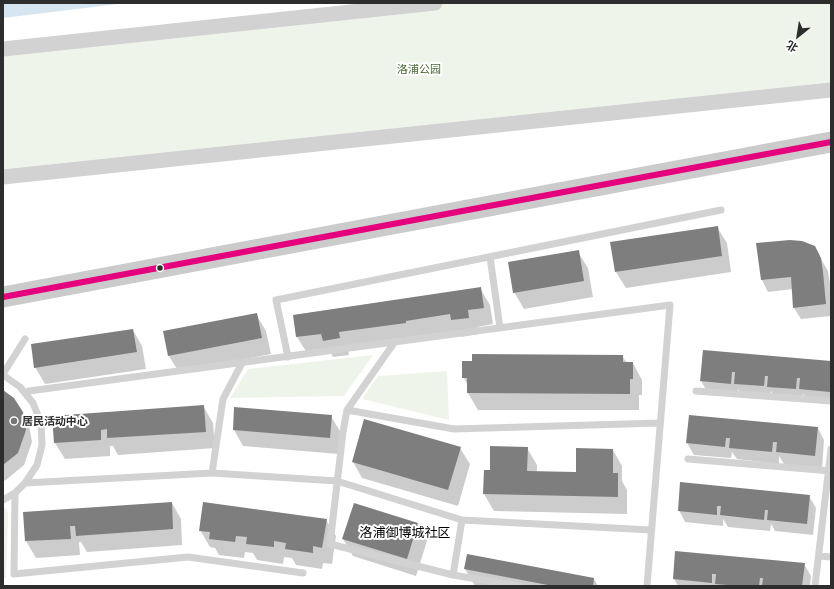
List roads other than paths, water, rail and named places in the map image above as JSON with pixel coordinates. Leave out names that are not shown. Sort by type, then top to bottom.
[{"type":"main road","points":[[3,297],[831,142]]},
{"type":"street","points":[[3,49],[435,3]]},
{"type":"street","points":[[3,177],[831,90]]},
{"type":"lane","points":[[288,357],[276,300],[721,210]]},
{"type":"lane","points":[[490,257],[500,328]]},
{"type":"lane","points":[[29,391],[670,305],[646,586]]},
{"type":"lane","points":[[3,500],[15,493],[25,483],[36,465],[42,445],[41,423],[33,404],[20,387],[3,374],[25,340]]},
{"type":"lane","points":[[394,343],[347,410],[330,544],[453,575],[519,586]]},
{"type":"lane","points":[[212,473],[223,399],[242,363]]},
{"type":"lane","points":[[696,391],[831,401]]},
{"type":"lane","points":[[347,410],[454,429],[660,423]]},
{"type":"lane","points":[[815,586],[830,470],[831,449]]},
{"type":"lane","points":[[688,459],[830,470]]},
{"type":"lane","points":[[25,483],[212,473],[337,481],[462,520],[651,530]]},
{"type":"lane","points":[[15,493],[14,574],[188,557],[302,572]]},
{"type":"lane","points":[[453,575],[462,520]]},
{"type":"lane","points":[[819,556],[831,557]]},
{"type":"water","points":[[3,3],[126,3],[3,18]]},
{"type":"place","name":"居民活动中心","points":[[14,421]]},
{"type":"district","name":"洛浦御博城社区","points":[[405,533]]},
{"type":"park label","name":"洛浦公园","points":[[419,69]]}]
